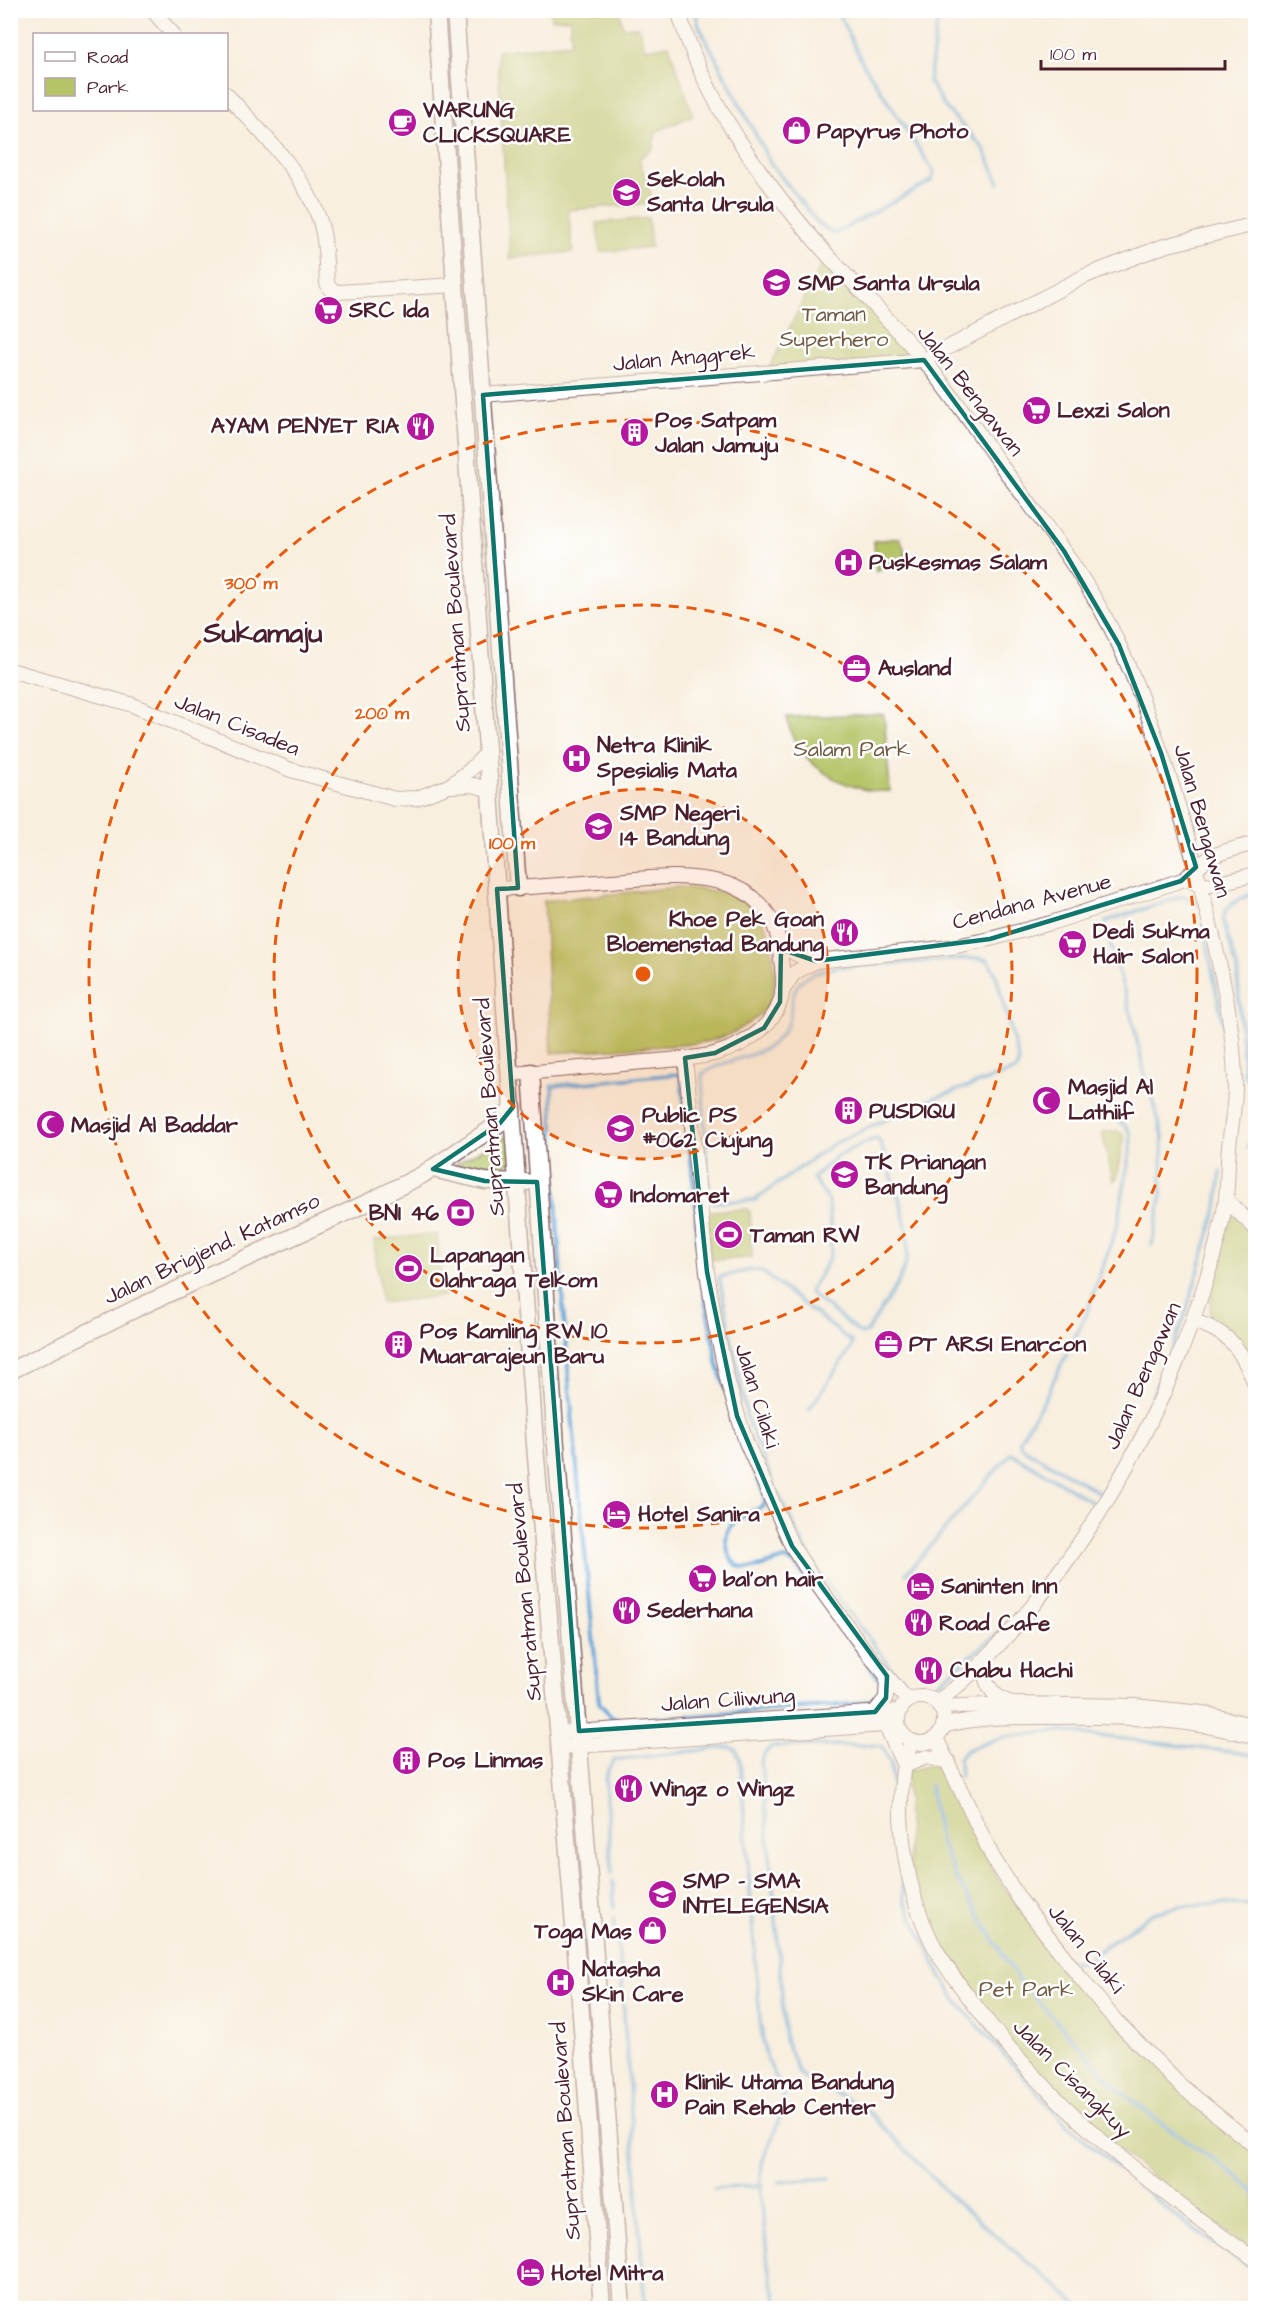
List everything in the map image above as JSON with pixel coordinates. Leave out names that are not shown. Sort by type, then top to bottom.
[{"type":"main road","name":"Supratman Boulevard","points":[[436,10],[517,1182],[602,2308]]},
{"type":"main road","name":"Supratman Boulevard","points":[[455,10],[518,888]]},
{"type":"main road","name":"Supratman Boulevard","points":[[531,1072],[537,1182],[622,2308]]},
{"type":"main road","name":"Jalan Brigjend. Katamso","points":[[10,1371],[137,1308],[369,1202],[433,1169],[500,1123],[513,1107]]},
{"type":"main road","points":[[433,1169],[484,1181],[537,1182]]},
{"type":"main road","points":[[590,2155],[612,2155]]},
{"type":"street","points":[[152,10],[172,33]]},
{"type":"street","name":"Jalan Bengawan","points":[[678,10],[692,51],[707,83],[742,146],[786,206],[819,245],[924,360],[1064,550],[1098,606],[1119,645],[1144,704],[1161,753],[1196,867],[1220,958],[1233,1050],[1235,1083],[1226,1200],[1193,1321],[1153,1415],[1105,1505],[1037,1601],[983,1661],[938,1705]]},
{"type":"street","points":[[228,96],[289,164],[305,189],[322,232],[327,283],[330,289],[338,292],[456,285]]},
{"type":"street","name":"Jalan Anggrek","points":[[483,395],[924,360],[1085,276],[1164,246],[1256,224]]},
{"type":"street","name":"Jalan Cisadea","points":[[10,670],[130,704],[291,770],[395,799],[417,798],[449,786],[487,753]]},
{"type":"street","name":"Jalan Cisadea","points":[[449,786],[474,785],[490,790]]},
{"type":"street","name":"Cendana Avenue","points":[[778,939],[791,952],[816,961],[952,947],[1051,923],[1185,879],[1196,867],[1215,854],[1256,843]]},
{"type":"street","points":[[1185,879],[1200,884],[1216,884],[1256,874]]},
{"type":"street","points":[[497,889],[682,875],[726,884],[746,893],[760,903],[768,914],[778,939],[782,991],[780,1002],[764,1028],[743,1042],[716,1053],[685,1058],[510,1074]]},
{"type":"street","name":"Cendana Avenue","points":[[782,991],[794,973],[816,961]]},
{"type":"street","name":"Jalan Cilaki","points":[[685,1058],[707,1272],[728,1383],[746,1442],[792,1546],[814,1581],[887,1676],[898,1716]]},
{"type":"street","points":[[1226,1200],[1256,1229]]},
{"type":"street","points":[[1193,1321],[1219,1330],[1229,1339],[1245,1359],[1256,1386]]},
{"type":"street","points":[[983,1661],[986,1682],[992,1693],[1000,1700],[1012,1704]]},
{"type":"street","points":[[875,1712],[886,1698],[887,1676]]},
{"type":"street","points":[[898,1716],[922,1697],[938,1705],[1012,1704],[1203,1713],[1256,1726]]},
{"type":"street","points":[[938,1705],[942,1712],[939,1732]]},
{"type":"street","points":[[898,1716],[905,1737],[911,1741],[924,1743],[960,1721],[1133,1711],[1256,1737]]},
{"type":"street","name":"Jalan Ciliwung","points":[[559,1740],[875,1712],[898,1716]]},
{"type":"street","points":[[898,1716],[904,1766],[926,1757],[948,1761]]},
{"type":"street","name":"Jalan Ciliwung","points":[[580,1738],[898,1716]]},
{"type":"street","name":"Jalan Cilaki","points":[[939,1732],[948,1761],[978,1828],[1020,1900],[1115,2020],[1181,2086],[1256,2147]]},
{"type":"street","name":"Jalan Cisangkuy","points":[[911,1741],[904,1766],[902,1818],[904,1850],[912,1889],[931,1940],[958,1983],[1015,2054],[1115,2153],[1153,2185],[1256,2260]]},
{"type":"highlighted area","points":[[924,360],[1064,551],[1119,645],[1161,753],[1196,867],[1181,881],[990,939],[816,961],[781,949],[780,1002],[764,1028],[715,1053],[685,1058],[707,1272],[737,1416],[792,1546],[887,1676],[886,1698],[875,1712],[579,1731],[537,1182],[485,1181],[433,1169],[500,1123],[513,1107],[497,889],[518,888],[483,395]]},
{"type":"green space","points":[[551,10],[619,11],[623,27],[639,27],[645,49],[669,45],[693,115],[656,132],[653,148],[639,159],[654,203],[568,210],[573,252],[510,258],[497,51],[571,43],[570,19],[551,19]]},
{"type":"green space","points":[[648,218],[651,247],[600,252],[597,223]]},
{"type":"green space","name":"Taman Superhero","points":[[824,259],[915,359],[769,369]]},
{"type":"green space","points":[[900,538],[906,555],[876,572],[874,541]]},
{"type":"green space","name":"Salam Park","points":[[884,714],[890,791],[857,788],[825,773],[800,749],[791,734],[787,717]]},
{"type":"green space","points":[[678,887],[729,894],[755,910],[766,929],[773,954],[773,991],[768,1005],[740,1028],[715,1040],[681,1045],[551,1053],[544,901]]},
{"type":"green space","points":[[1118,1131],[1124,1135],[1124,1139],[1117,1178],[1113,1181],[1102,1132]]},
{"type":"green space","points":[[512,1133],[510,1163],[498,1169],[455,1164]]},
{"type":"green space","name":"Taman RW","points":[[748,1209],[752,1258],[710,1260],[707,1211]]},
{"type":"green space","points":[[1230,1216],[1239,1217],[1255,1236],[1255,1377],[1231,1333],[1210,1316],[1211,1293],[1225,1220]]},
{"type":"green space","name":"Lapangan Olahraga Telkom","points":[[437,1234],[443,1296],[381,1303],[374,1240]]},
{"type":"green space","name":"Pet Park","points":[[929,1765],[945,1768],[999,1881],[1076,1976],[1255,2150],[1255,2254],[1115,2148],[1048,2084],[990,2020],[939,1953],[910,1890],[906,1772]]},
{"type":"waterway","points":[[695,10],[699,26],[771,164],[818,223],[834,234],[931,181],[934,172],[862,62],[837,10]]},
{"type":"waterway","points":[[939,10],[929,81],[945,107],[984,149],[999,183]]},
{"type":"waterway","points":[[1256,893],[1230,905],[1223,920],[1237,968],[1244,1074],[1247,1079],[1256,1084]]},
{"type":"waterway","points":[[1152,1244],[1161,1199],[1163,1136],[1105,926],[1107,921],[1183,896],[1197,901],[1200,907]]},
{"type":"waterway","points":[[1203,923],[1224,1030]]},
{"type":"waterway","points":[[789,1021],[781,1034],[762,1050],[714,1067],[702,1074],[708,1193],[713,1202],[755,1200],[833,1144],[926,1101],[1016,1070],[1019,1061],[996,975],[988,960],[977,958],[842,967]]},
{"type":"waterway","points":[[790,1017],[794,994],[801,981],[807,976],[838,967]]},
{"type":"waterway","points":[[678,1074],[681,1077],[696,1202],[697,1242],[718,1366],[740,1437],[766,1498],[764,1506],[740,1518],[729,1528],[726,1543],[729,1554],[736,1565],[746,1568],[786,1559],[797,1566],[884,1685],[884,1694],[877,1699],[854,1704],[624,1721],[611,1717],[599,1702],[558,1240],[552,1086],[678,1074]]},
{"type":"waterway","points":[[1248,1148],[1256,1121]]},
{"type":"waterway","points":[[1105,1491],[1100,1493],[1026,1450],[1019,1441],[1044,1400],[1086,1315],[1118,1223],[1131,1145],[1130,1133],[1124,1124],[1120,1123]]},
{"type":"waterway","points":[[876,1138],[880,1142],[900,1202],[908,1249],[906,1263],[899,1280],[867,1332],[861,1334],[809,1292],[827,1263],[831,1251],[829,1201],[813,1178],[837,1156],[876,1138]]},
{"type":"waterway","points":[[1108,1485],[1151,1399],[1184,1319],[1217,1208],[1221,1172]]},
{"type":"waterway","points":[[809,1410],[851,1348],[852,1342],[761,1271],[751,1270],[719,1277],[748,1422],[777,1492],[816,1569],[899,1678],[917,1687],[937,1684],[1007,1626]]},
{"type":"waterway","points":[[906,1574],[1011,1453],[1089,1500],[1094,1505],[1092,1512]]},
{"type":"waterway","points":[[1034,1593],[1086,1521]]},
{"type":"waterway","points":[[960,1777],[959,1758],[967,1750],[1003,1737],[1058,1731],[1256,1756]]},
{"type":"waterway","points":[[895,1801],[891,1763],[882,1747],[873,1745],[777,1746],[766,1751],[763,1756],[761,1762],[785,2040],[799,2073],[803,2077],[840,2095],[871,2114],[954,2200],[1082,2308]]},
{"type":"waterway","points":[[612,1873],[605,1779],[615,1760],[729,1747],[736,1750],[740,1760],[760,2020],[765,2054],[784,2095],[778,2123],[763,2159],[760,2185],[768,2265],[778,2308]]},
{"type":"waterway","points":[[930,1785],[940,1842],[957,1879],[1018,1979],[1117,2088],[1153,2117],[1234,2174],[1256,2193]]},
{"type":"waterway","points":[[901,1865],[904,1900],[941,1976],[958,2003],[1066,2124],[1177,2217],[1256,2272]]},
{"type":"waterway","points":[[613,1881],[614,1908]]},
{"type":"waterway","points":[[1073,1961],[1083,1962],[1153,1913],[1181,1906],[1256,1905]]},
{"type":"waterway","points":[[614,1919],[621,1971],[645,2308]]},
{"type":"waterway","points":[[779,2182],[830,2178]]},
{"type":"waterway","points":[[714,2189],[763,2185]]},
{"type":"place","name":"WARUNG CLICKSQUARE","points":[[402,123]]},
{"type":"place","name":"Papyrus Photo","points":[[796,131]]},
{"type":"place","name":"Sekolah Santa Ursula","points":[[626,192]]},
{"type":"place","name":"SMP Santa Ursula","points":[[777,283]]},
{"type":"place","name":"SRC Ida","points":[[328,310]]},
{"type":"place","name":"Lexzi Salon","points":[[1036,410]]},
{"type":"place","name":"AYAM PENYET RIA","points":[[420,426]]},
{"type":"place","name":"Pos Satpam Jalan Jamuju","points":[[634,433]]},
{"type":"place","name":"Puskesmas Salam","points":[[848,562]]},
{"type":"place","name":"Ausland","points":[[857,668]]},
{"type":"place","name":"Netra Klinik Spesialis Mata","points":[[576,758]]},
{"type":"place","name":"SMP Negeri 14 Bandung","points":[[599,826]]},
{"type":"place","name":"Khoe Pek Goan Bloemenstad Bandung","points":[[845,932]]},
{"type":"place","name":"Dedi Sukma Hair Salon","points":[[1072,944]]},
{"type":"place","name":"Masjid Al Lathiif","points":[[1047,1100]]},
{"type":"place","name":"PUSDIQU","points":[[848,1111]]},
{"type":"place","name":"Masjid Al Baddar","points":[[50,1125]]},
{"type":"place","name":"Public PS #062 Ciujung","points":[[621,1128]]},
{"type":"place","name":"TK Priangan Bandung","points":[[844,1175]]},
{"type":"place","name":"Indomaret","points":[[609,1195]]},
{"type":"place","name":"BNI 46","points":[[460,1213]]},
{"type":"place","name":"Taman RW","points":[[729,1235]]},
{"type":"place","name":"Lapangan Olahraga Telkom","points":[[409,1268]]},
{"type":"place","name":"Pos Kamling RW 10 Muararajeun Baru","points":[[399,1344]]},
{"type":"place","name":"PT ARSI Enarcon","points":[[888,1344]]},
{"type":"place","name":"Hotel Sanira","points":[[617,1514]]},
{"type":"place","name":"bal'on hair","points":[[702,1579]]},
{"type":"place","name":"Saninten Inn","points":[[920,1586]]},
{"type":"place","name":"Sederhana","points":[[626,1610]]},
{"type":"place","name":"Road Cafe","points":[[918,1623]]},
{"type":"place","name":"Chabu Hachi","points":[[929,1670]]},
{"type":"place","name":"Pos Linmas","points":[[407,1760]]},
{"type":"place","name":"Wingz o Wingz","points":[[629,1789]]},
{"type":"place","name":"SMP - SMA INTELEGENSIA","points":[[662,1894]]},
{"type":"place","name":"Toga Mas","points":[[653,1931]]},
{"type":"place","name":"Natasha Skin Care","points":[[561,1982]]},
{"type":"place","name":"Klinik Utama Bandung Pain Rehab Center","points":[[664,2095]]},
{"type":"place","name":"Hotel Mitra","points":[[530,2273]]},
{"type":"district","name":"Sukamaju","points":[[263,633]]}]
